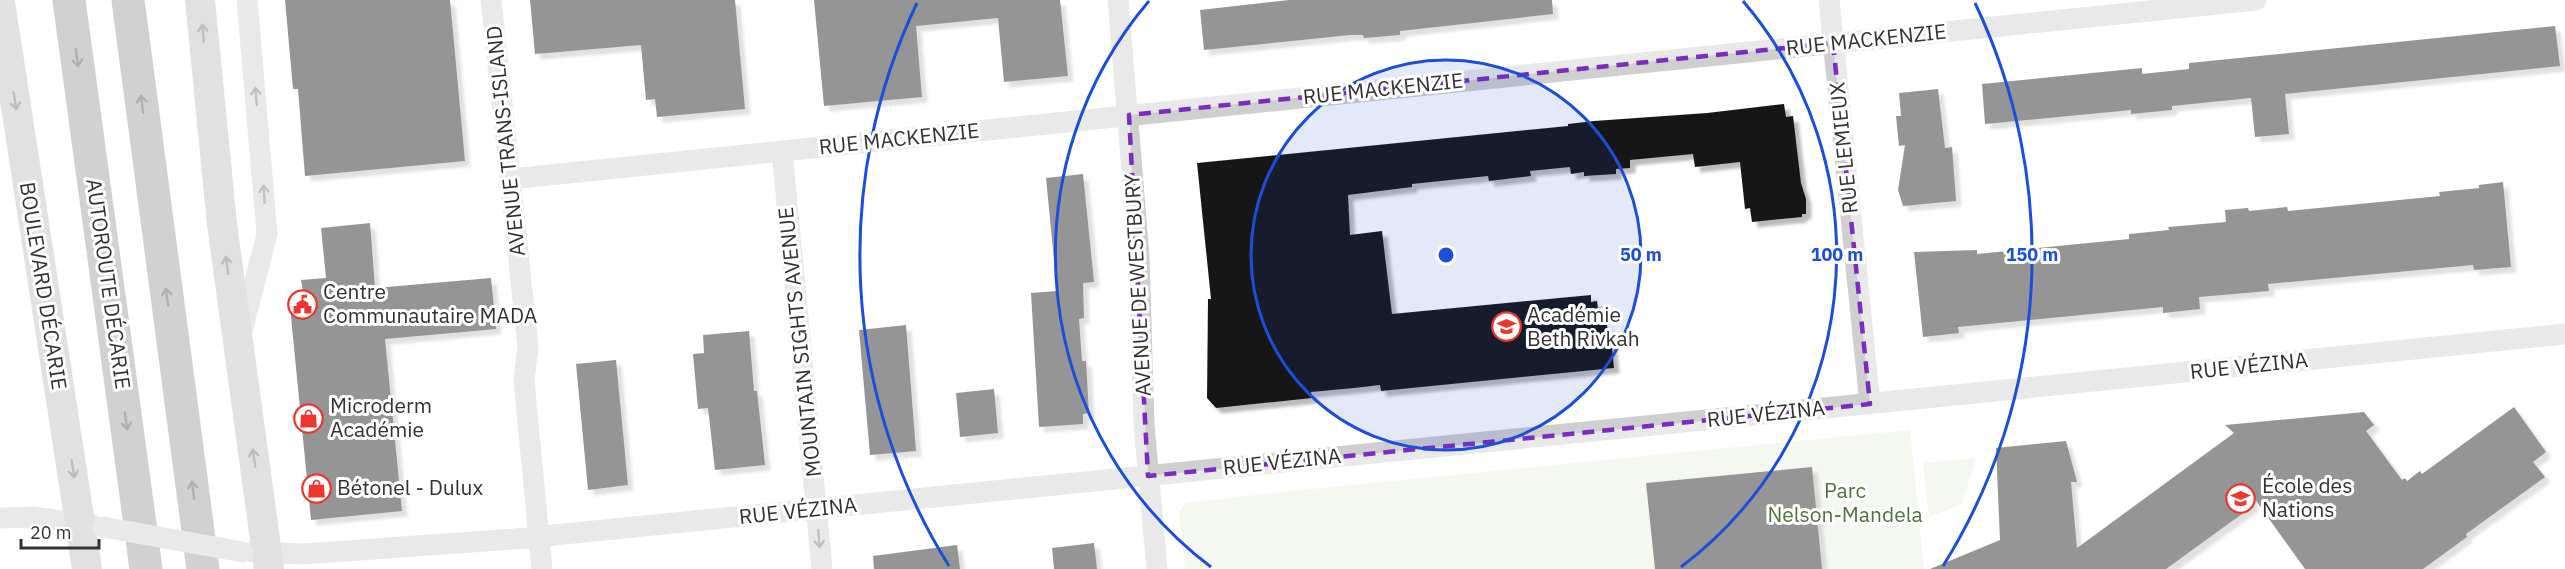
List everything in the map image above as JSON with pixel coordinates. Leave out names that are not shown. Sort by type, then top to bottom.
[{"type":"highway","name":"AUTOROUTE DÉCARIE","points":[[69,0],[146,569]]},
{"type":"highway","points":[[128,0],[203,569]]},
{"type":"highway","points":[[134,46],[136,0]]},
{"type":"main road","points":[[200,0],[213,154],[238,344],[260,558]]},
{"type":"main road","name":"BOULEVARD DÉCARIE","points":[[0,2],[92,525],[87,569]]},
{"type":"street","points":[[238,344],[267,234],[248,0]]},
{"type":"street","name":"AVENUE TRANS-ISLAND","points":[[491,0],[527,334],[528,347],[524,381],[542,569]]},
{"type":"street","name":"AVENUE DE WESTBURY","points":[[1119,0],[1141,291],[1144,425],[1157,569]]},
{"type":"street","name":"RUE LEMIEUX","points":[[1829,0],[1870,404]]},
{"type":"street","name":"RUE MACKENZIE","points":[[510,179],[2256,0]]},
{"type":"street","name":"MOUNTAIN SIGHTS AVENUE","points":[[782,151],[822,569]]},
{"type":"street","name":"RUE VÉZINA","points":[[0,518],[33,517],[92,525],[260,558],[539,537],[2565,334]]},
{"type":"highlighted area","points":[[1833,43],[1870,404],[1148,476],[1129,115]]},
{"type":"green space","name":"Parc Nelson-Mandela","points":[[1910,430],[1924,569],[1185,569],[1179,512],[1186,503]]},
{"type":"green space","points":[[1976,458],[1962,504],[1929,517],[1923,463]]},
{"type":"building","points":[[285,0],[450,0],[465,161],[305,176],[298,89],[293,89]]},
{"type":"building","points":[[530,0],[735,0],[745,109],[657,117],[655,99],[646,100],[641,45],[535,54]]},
{"type":"building","points":[[814,0],[1060,0],[1068,76],[1004,82],[998,18],[916,26],[922,97],[824,106]]},
{"type":"building","points":[[1289,0],[1552,0],[1553,14],[1400,31],[1400,35],[1364,38],[1363,35],[1350,35],[1204,50],[1200,10]]},
{"type":"building","points":[[2555,26],[2560,66],[2285,94],[2289,134],[2255,137],[2251,98],[2172,106],[2172,110],[2131,114],[2131,110],[1985,124],[1982,84],[2142,68],[2142,74],[2189,69],[2189,63]]},
{"type":"building","points":[[1938,89],[1945,148],[1952,147],[1956,201],[1903,206],[1898,190],[1905,145],[1899,146],[1896,116],[1901,116],[1899,93]]},
{"type":"building","points":[[1784,104],[1786,117],[1793,116],[1801,183],[1806,199],[1806,214],[1802,214],[1802,217],[1752,222],[1750,208],[1745,209],[1740,162],[1695,167],[1693,154],[1630,160],[1630,168],[1616,169],[1616,174],[1584,176],[1584,172],[1571,174],[1570,167],[1530,171],[1531,176],[1489,181],[1488,176],[1412,184],[1412,187],[1348,195],[1350,235],[1382,231],[1392,314],[1591,295],[1591,302],[1597,301],[1600,325],[1607,324],[1608,336],[1611,336],[1614,368],[1381,391],[1380,385],[1311,392],[1312,398],[1216,408],[1207,398],[1208,299],[1211,299],[1197,163],[1568,126],[1568,124],[1594,121],[1707,113]]},
{"type":"building","points":[[1083,174],[1094,282],[1083,283],[1084,318],[1079,319],[1082,361],[1086,361],[1089,413],[1083,414],[1083,424],[1039,427],[1031,293],[1057,291],[1046,178]]},
{"type":"building","points":[[2503,182],[2511,267],[2474,270],[2473,265],[2268,284],[2269,291],[2199,297],[2200,309],[2163,313],[2163,307],[1958,327],[1959,333],[1923,337],[1914,252],[1977,250],[1977,254],[2129,239],[2129,234],[2169,230],[2168,227],[2226,222],[2225,210],[2248,208],[2249,211],[2287,207],[2288,211],[2440,196],[2439,192],[2479,188],[2479,185]]},
{"type":"building","points":[[370,223],[375,288],[491,278],[496,329],[385,339],[402,511],[311,520],[290,307],[297,306],[296,292],[303,291],[301,280],[326,278],[321,228]]},
{"type":"building","points":[[906,325],[916,451],[870,455],[859,330]]},
{"type":"building","points":[[749,331],[754,391],[757,391],[765,465],[715,470],[708,408],[698,409],[693,354],[704,353],[703,335]]},
{"type":"building","points":[[616,360],[628,485],[588,490],[576,364]]},
{"type":"building","points":[[994,389],[998,433],[960,437],[956,393]]},
{"type":"building","points":[[2514,407],[2546,452],[2533,462],[2545,477],[2466,534],[2467,537],[2423,569],[2305,569],[2252,495],[2253,506],[2166,569],[1930,569],[2000,540],[1996,448],[2066,441],[2077,482],[2071,482],[2077,548],[2234,433],[2225,425],[2364,412],[2374,425],[2366,431],[2402,480],[2405,478],[2407,481],[2420,471],[2422,474]]},
{"type":"building","points":[[1812,467],[1822,569],[1655,569],[1646,483]]},
{"type":"building","points":[[1094,543],[1097,569],[1054,569],[1052,548]]},
{"type":"building","points":[[957,545],[960,569],[874,569],[873,556]]},
{"type":"place","name":"Centre Communautaire MADA","points":[[302,304]]},
{"type":"place","name":"Académie Beth Rivkah","points":[[1506,327]]},
{"type":"place","name":"Microderm Académie","points":[[309,418]]},
{"type":"place","name":"Bétonel - Dulux","points":[[316,488]]},
{"type":"place","name":"École des Nations","points":[[2241,498]]}]
